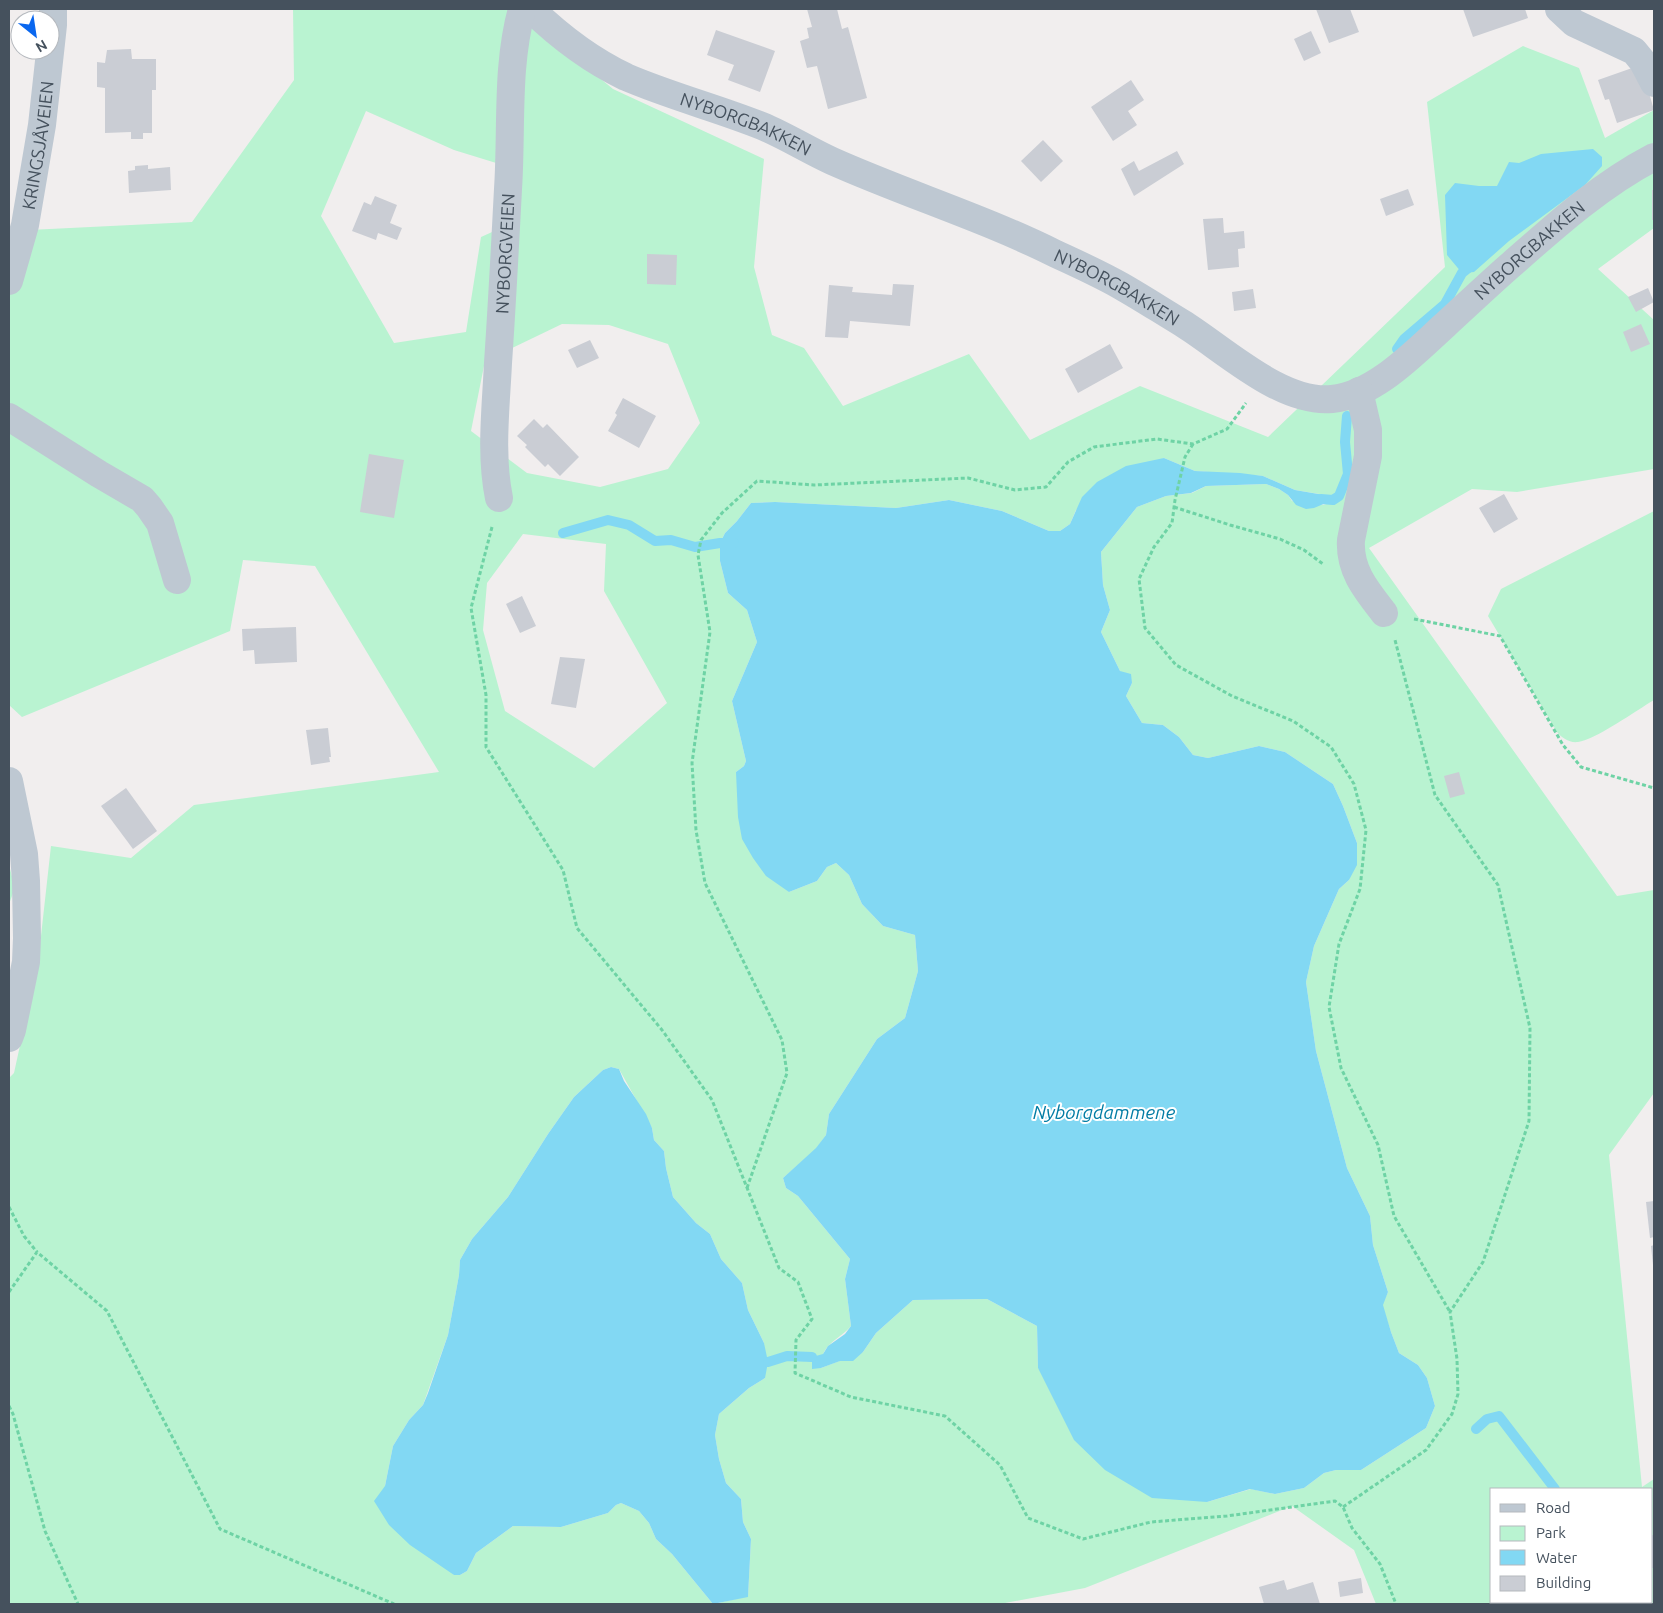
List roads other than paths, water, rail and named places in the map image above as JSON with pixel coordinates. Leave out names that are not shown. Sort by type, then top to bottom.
[{"type":"street","name":"KRINGSJÅVEIEN","points":[[9,280],[25,225],[42,125],[53,9]]},
{"type":"street","name":"NYBORGVEIEN","points":[[499,498],[495,477],[496,404],[510,166],[512,78],[516,31],[522,9]]},
{"type":"street","name":"NYBORGBAKKEN","points":[[530,9],[577,49],[626,77],[761,126],[832,161],[1029,240],[1110,280],[1192,329],[1265,379],[1285,390],[1316,398],[1334,399],[1359,392],[1375,384],[1409,357],[1575,210],[1604,188],[1654,156]]},
{"type":"street","points":[[1559,9],[1574,23],[1634,51],[1643,62],[1654,83]]},
{"type":"street","points":[[1359,392],[1368,430],[1368,456],[1350,552],[1358,576],[1367,592],[1384,613]]},
{"type":"street","points":[[9,417],[142,500],[160,523],[177,580]]},
{"type":"street","points":[[9,781],[24,854],[27,938],[26,962],[9,1038]]},
{"type":"water","points":[[1593,149],[1602,157],[1602,166],[1585,185],[1509,241],[1474,272],[1462,273],[1447,255],[1445,195],[1455,183],[1497,186],[1509,162],[1519,163],[1541,154]]},
{"type":"water","name":"Nyborgdammene","points":[[1164,458],[1195,471],[1263,476],[1295,490],[1330,496],[1333,500],[1314,508],[1306,509],[1296,505],[1288,495],[1279,489],[1266,484],[1206,486],[1191,493],[1166,496],[1137,507],[1101,552],[1103,585],[1110,610],[1101,632],[1120,671],[1131,674],[1132,683],[1126,696],[1142,723],[1163,725],[1179,737],[1193,755],[1208,758],[1259,746],[1285,752],[1333,784],[1343,806],[1357,843],[1357,865],[1349,880],[1339,889],[1314,946],[1306,982],[1316,1051],[1347,1168],[1370,1216],[1373,1245],[1388,1292],[1383,1305],[1391,1332],[1399,1353],[1418,1365],[1427,1378],[1435,1406],[1426,1428],[1361,1470],[1336,1470],[1324,1473],[1304,1488],[1275,1494],[1250,1489],[1207,1502],[1152,1498],[1105,1470],[1074,1440],[1038,1368],[1037,1326],[987,1299],[913,1300],[876,1333],[863,1352],[853,1361],[840,1361],[821,1368],[812,1369],[812,1357],[823,1354],[828,1346],[845,1334],[851,1326],[845,1279],[850,1259],[798,1196],[786,1188],[783,1178],[816,1148],[826,1135],[829,1114],[877,1039],[905,1018],[918,971],[915,935],[883,926],[862,904],[849,875],[836,863],[827,867],[817,881],[789,892],[766,876],[742,839],[738,817],[736,772],[744,766],[746,761],[732,701],[757,642],[747,610],[728,593],[720,561],[720,543],[725,533],[751,503],[775,502],[896,508],[949,500],[1002,511],[1049,531],[1060,531],[1070,524],[1082,497],[1097,482],[1126,466]]},
{"type":"water","points":[[611,1067],[619,1069],[624,1081],[646,1114],[652,1128],[654,1140],[664,1151],[673,1197],[696,1223],[710,1234],[721,1259],[742,1283],[748,1310],[764,1343],[768,1362],[765,1378],[749,1388],[719,1414],[715,1435],[726,1483],[741,1499],[743,1522],[751,1539],[748,1597],[713,1604],[672,1554],[656,1539],[649,1523],[639,1511],[621,1503],[608,1513],[561,1527],[513,1526],[476,1553],[467,1571],[460,1575],[454,1575],[410,1545],[389,1525],[374,1501],[385,1486],[393,1446],[409,1420],[423,1405],[428,1393],[448,1335],[460,1260],[472,1239],[508,1197],[574,1097],[603,1070]]},
{"type":"waterway","points":[[1397,349],[1404,339],[1445,304],[1462,273],[1472,265]]},
{"type":"waterway","points":[[1321,499],[1333,500],[1339,496],[1348,474],[1345,442],[1347,416]]},
{"type":"waterway","points":[[563,533],[608,520],[629,525],[655,541],[671,540],[695,547],[734,543]]},
{"type":"waterway","points":[[768,1362],[787,1356],[812,1357]]},
{"type":"waterway","points":[[1476,1429],[1487,1419],[1499,1416],[1554,1488]]}]
